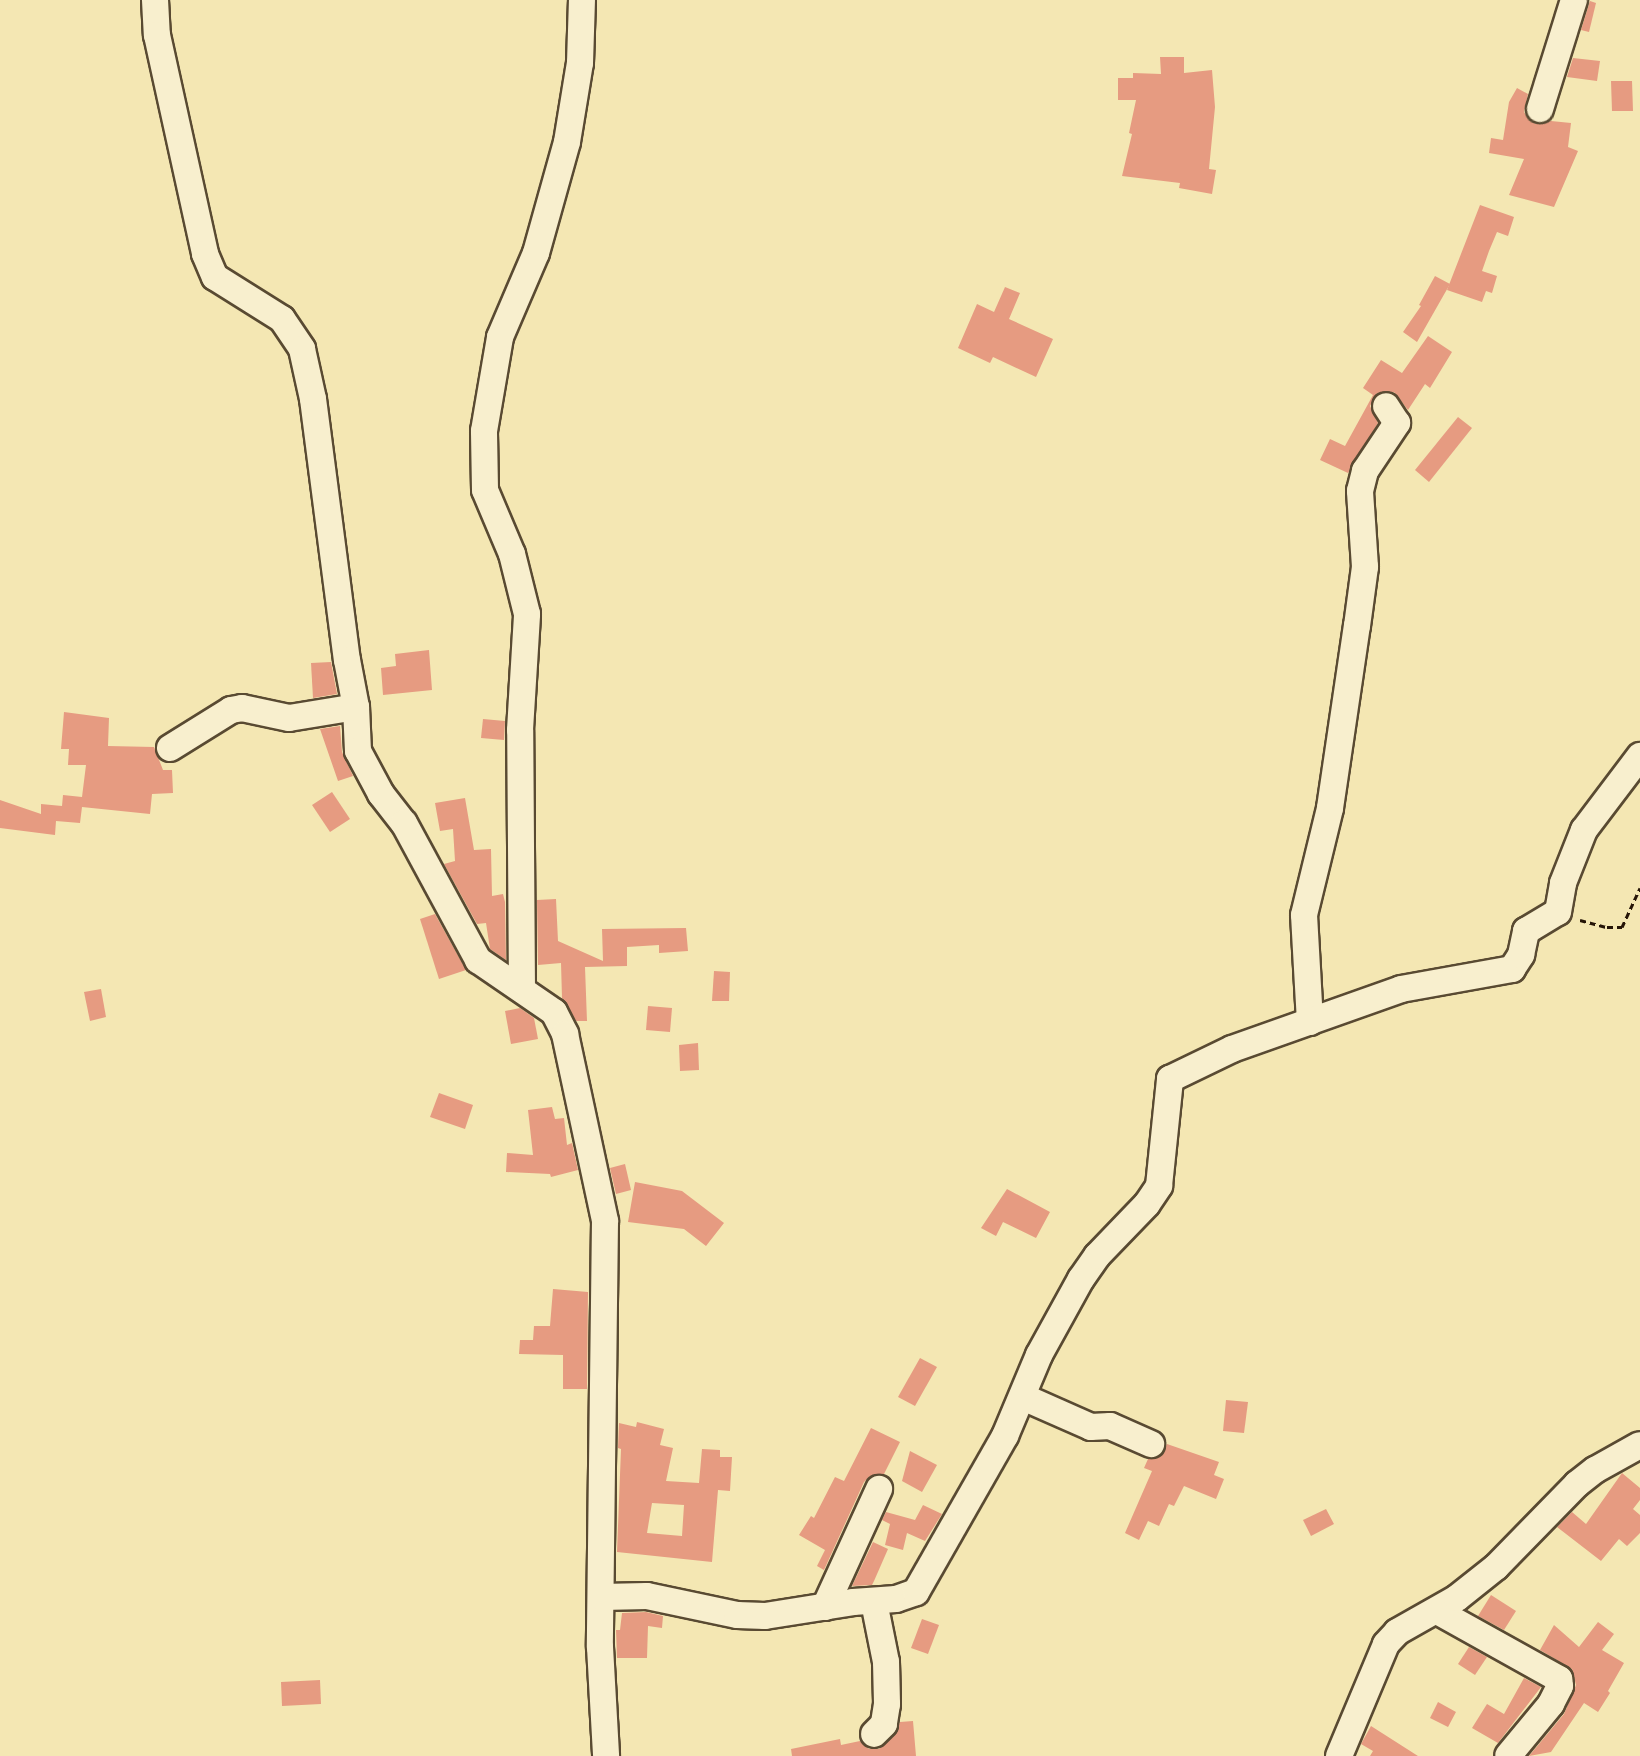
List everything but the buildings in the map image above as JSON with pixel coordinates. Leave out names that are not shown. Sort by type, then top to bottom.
[{"type":"street","points":[[155,0],[157,35],[205,254],[215,277],[282,319],[302,349],[313,399],[347,660],[356,707],[358,751],[381,794],[404,823],[478,960],[554,1012],[565,1034],[580,1117],[604,1211],[602,1711],[606,1756]]},
{"type":"street","points":[[522,989],[520,730],[527,614],[512,554],[485,490],[484,431],[500,337],[536,253],[567,142],[580,63],[582,0]]},
{"type":"street","points":[[1540,109],[1574,0]]},
{"type":"street","points":[[1310,1022],[1304,915],[1330,808],[1365,567],[1360,491],[1365,471],[1397,423],[1386,406]]},
{"type":"street","points":[[170,748],[231,710],[242,708],[289,718],[356,707]]},
{"type":"street","points":[[602,1597],[647,1596],[751,1616],[906,1598],[916,1592],[952,1524],[984,1475],[1023,1397],[1039,1355],[1081,1279],[1097,1256],[1147,1204],[1159,1186],[1170,1079],[1232,1049],[1401,989],[1512,969],[1521,955],[1526,931],[1558,912],[1563,883],[1584,830],[1640,756]]},
{"type":"street","points":[[1023,1397],[1091,1427],[1110,1426],[1151,1444]]},
{"type":"street","points":[[1339,1756],[1386,1644],[1397,1632],[1437,1611],[1496,1567],[1577,1484],[1640,1445]]},
{"type":"street","points":[[825,1607],[879,1489]]},
{"type":"street","points":[[874,1602],[886,1662],[887,1704],[884,1724],[874,1734]]},
{"type":"street","points":[[1437,1611],[1559,1679],[1560,1686],[1551,1704],[1508,1756]]},
{"type":"path","points":[[1558,912],[1607,927],[1622,927],[1640,888]]}]
